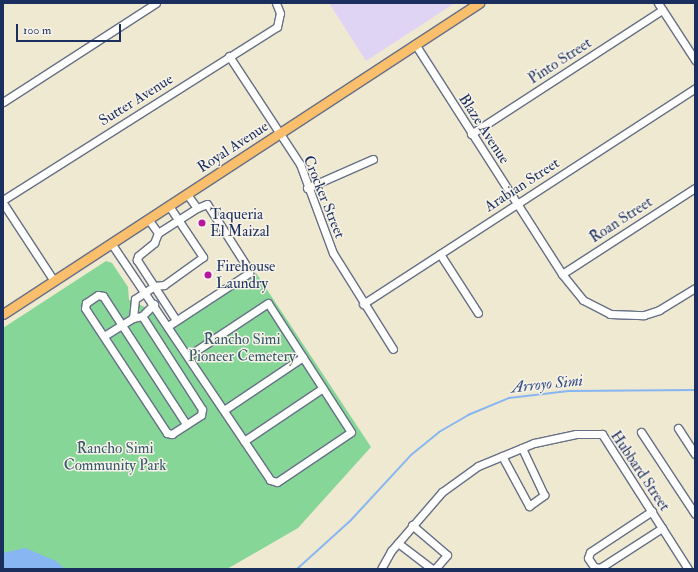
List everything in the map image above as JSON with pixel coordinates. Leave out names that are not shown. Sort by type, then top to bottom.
[{"type":"main road","name":"Royal Avenue","points":[[3,314],[479,3]]},
{"type":"street","points":[[3,102],[156,3]]},
{"type":"street","name":"Sutter Avenue","points":[[3,200],[277,27],[280,13],[276,3]]},
{"type":"street","points":[[658,3],[695,60]]},
{"type":"street","name":"Pinto Street","points":[[471,134],[662,10]]},
{"type":"street","name":"Blaze Avenue","points":[[415,44],[471,134],[562,274],[583,300],[610,314],[644,315],[659,310],[695,288]]},
{"type":"street","name":"Crocker Street","points":[[229,56],[300,164],[332,253],[392,349]]},
{"type":"street","name":"Arabian Street","points":[[363,304],[695,88]]},
{"type":"street","points":[[308,188],[373,158]]},
{"type":"street","name":"Roan Street","points":[[562,274],[695,188]]},
{"type":"street","points":[[187,194],[196,208]]},
{"type":"street","points":[[3,203],[54,280]]},
{"type":"street","points":[[168,326],[249,273],[207,204],[196,208],[158,233],[154,243],[140,253],[137,260],[176,320]]},
{"type":"street","points":[[133,318],[135,299],[154,286],[164,285],[202,260],[203,257],[169,206]]},
{"type":"street","points":[[148,219],[158,233]]},
{"type":"street","points":[[111,244],[144,293],[154,304],[168,326],[270,480],[277,482],[351,432],[268,303],[188,356]]},
{"type":"street","points":[[440,254],[478,313]]},
{"type":"street","points":[[142,316],[202,409],[201,415],[172,434],[167,433],[85,308],[86,303],[98,295],[103,296],[186,424]]},
{"type":"street","points":[[104,336],[133,318],[142,316],[154,304]]},
{"type":"street","points":[[224,410],[303,357]]},
{"type":"street","points":[[244,441],[323,388]]},
{"type":"street","points":[[678,428],[695,454]]},
{"type":"street","points":[[641,432],[695,514]]},
{"type":"street","name":"Hubbard Street","points":[[381,569],[412,525],[442,492],[478,466],[522,448],[576,434],[602,434],[688,569]]},
{"type":"street","points":[[502,456],[529,506],[544,495],[522,448]]},
{"type":"street","points":[[652,511],[590,552],[588,558],[594,567],[600,568],[662,528]]},
{"type":"street","points":[[398,543],[434,569],[447,555],[412,525]]},
{"type":"shaded area","points":[[329,3],[455,3],[366,61]]},
{"type":"green space","name":"Rancho Simi Community Park","points":[[106,261],[112,263],[128,287],[129,300],[154,311],[167,332],[256,273],[371,447],[298,528],[227,569],[3,569],[3,328]]},
{"type":"water","points":[[25,548],[56,561],[65,569],[3,569],[3,553]]},
{"type":"waterway","name":"Arroyo Simi","points":[[297,569],[351,520],[411,455],[439,432],[468,415],[509,398],[569,391],[695,390]]},
{"type":"place","name":"Taqueria El Maizal","points":[[202,223]]},
{"type":"place","name":"Firehouse Laundry","points":[[208,275]]},
{"type":"park label","name":"Rancho Simi Pioneer Cemetery","points":[[242,348]]}]
